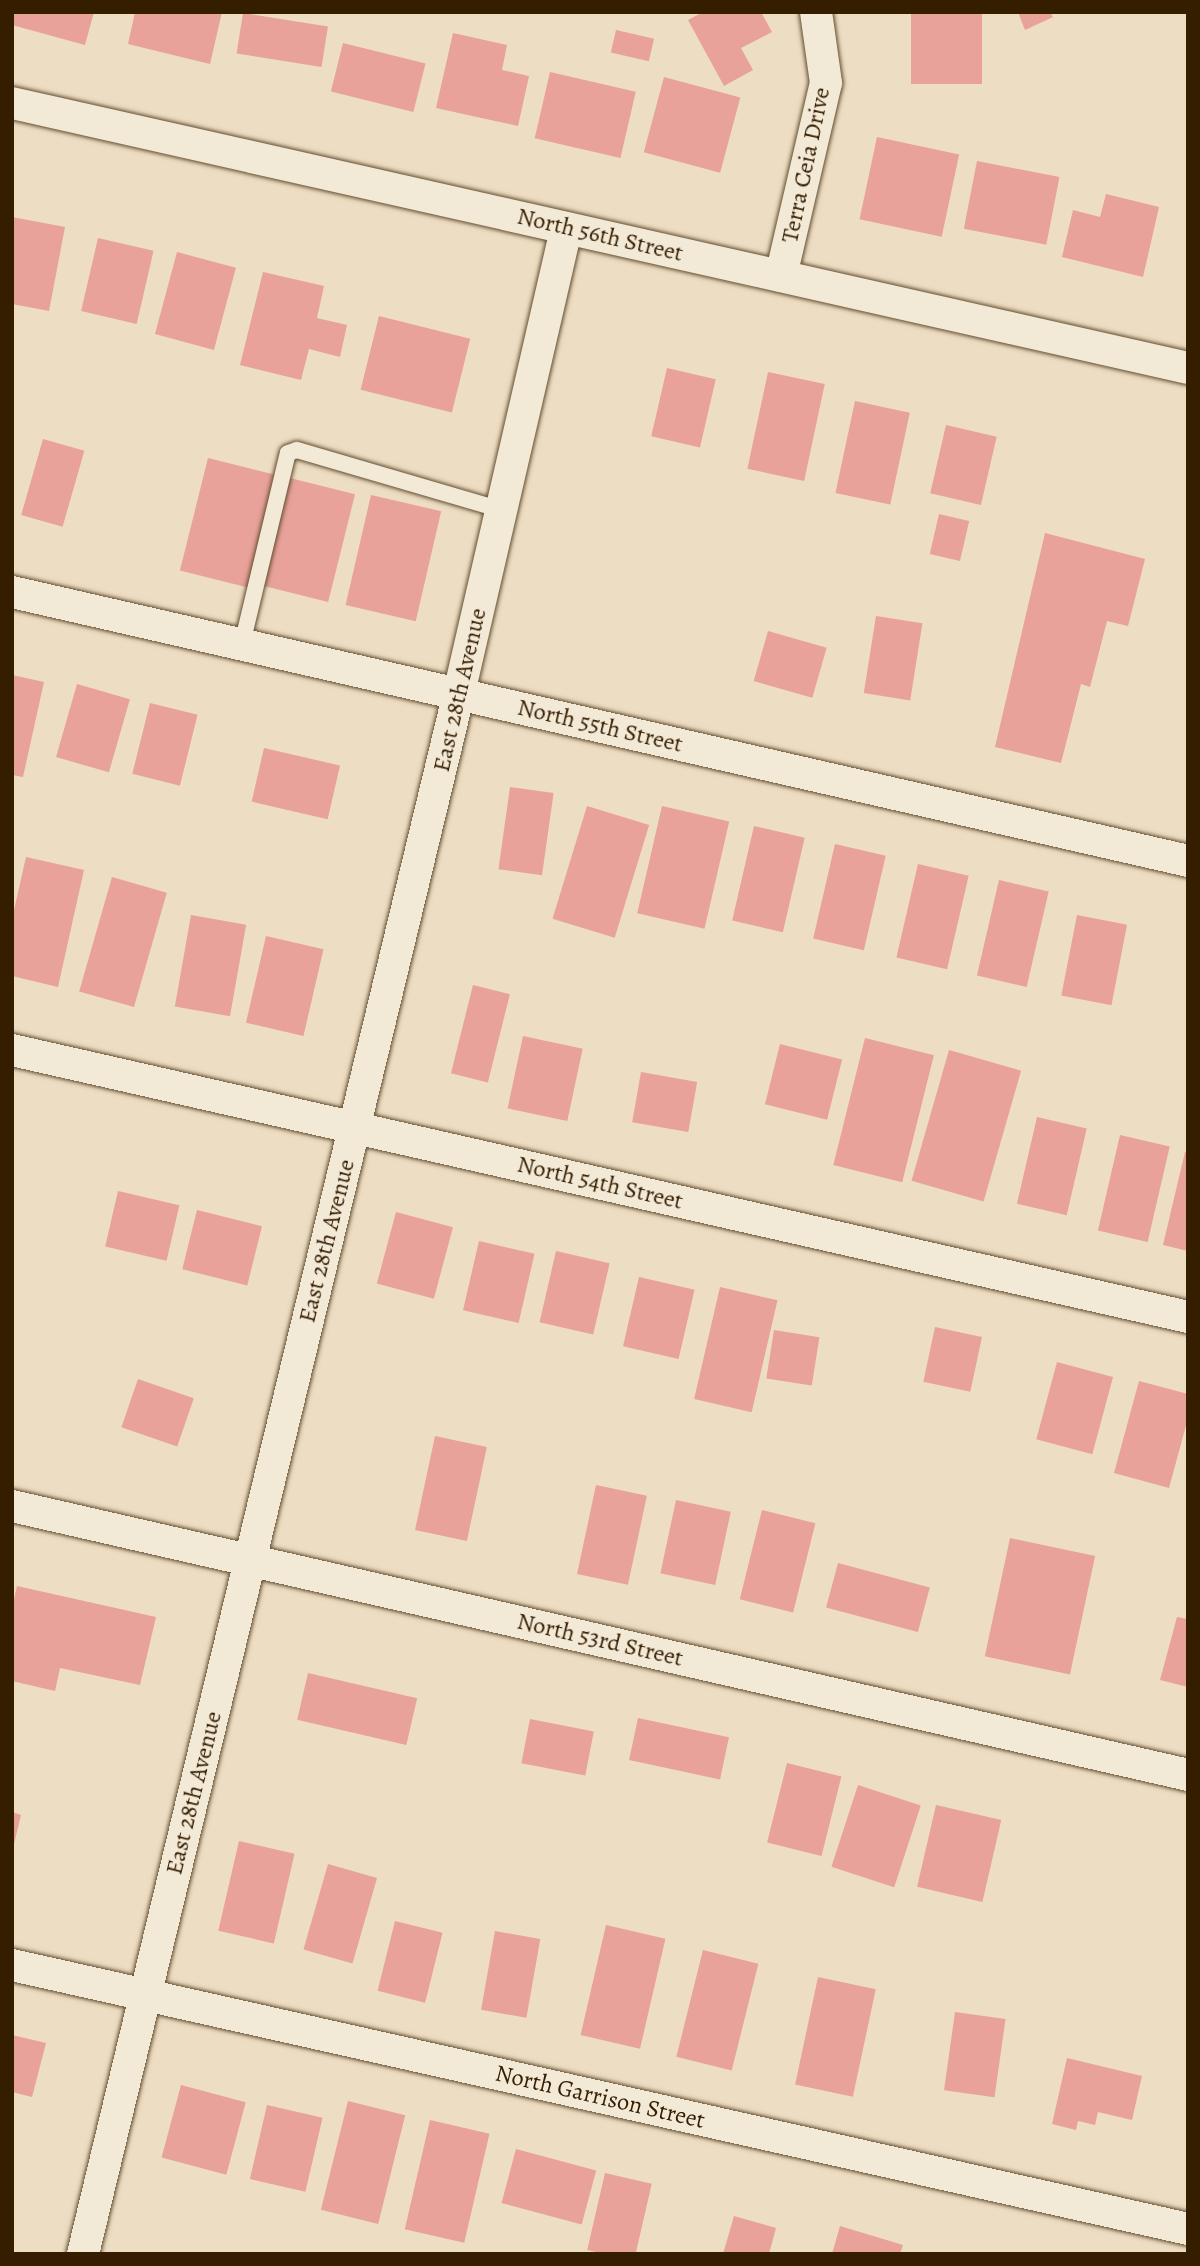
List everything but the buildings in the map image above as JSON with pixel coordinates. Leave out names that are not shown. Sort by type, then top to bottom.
[{"type":"street","name":"Terra Ceia Drive","points":[[781,276],[825,83],[816,12]]},
{"type":"street","name":"North 56th Street","points":[[12,103],[1188,368]]},
{"type":"street","name":"East 28th Avenue","points":[[83,2254],[459,693],[566,228]]},
{"type":"street","name":"North 55th Street","points":[[12,592],[1188,861]]},
{"type":"street","name":"North 54th Street","points":[[12,1050],[1188,1317]]},
{"type":"street","name":"North 53rd Street","points":[[12,1506],[1188,1774]]},
{"type":"street","name":"North Garrison Street","points":[[12,1965],[1188,2229]]},
{"type":"lane","points":[[242,644],[288,453],[297,450],[502,510]]}]
